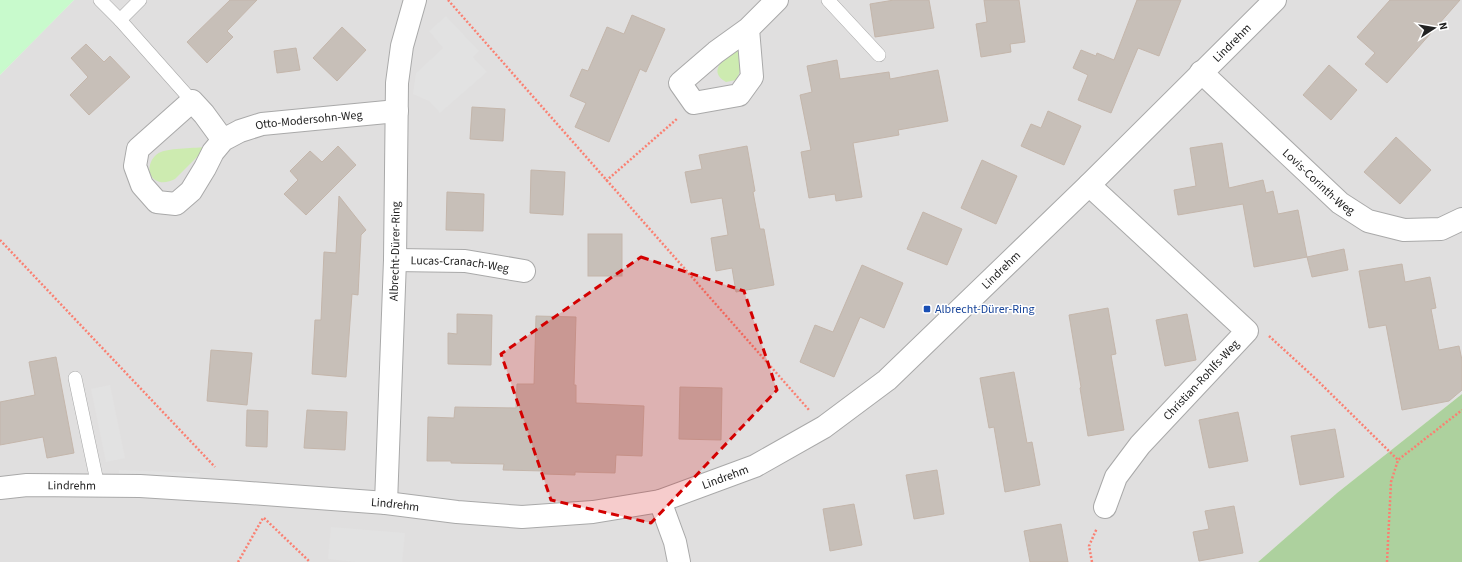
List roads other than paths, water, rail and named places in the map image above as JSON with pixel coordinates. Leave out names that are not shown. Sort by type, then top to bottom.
[{"type":"street","name":"Albrecht-Dürer-Ring","points":[[386,503],[395,260],[397,83],[402,46],[415,0]]},
{"type":"street","points":[[748,29],[752,78],[739,95],[694,103],[680,83],[716,52],[748,29],[777,0]]},
{"type":"street","name":"Lindrehm","points":[[0,488],[27,485],[140,486],[386,503],[457,512],[522,517],[593,512],[660,500],[755,466],[824,427],[887,380],[1089,185],[1275,0]]},
{"type":"street","name":"Lovis-Corinth-Weg","points":[[1201,72],[1340,203],[1368,221],[1404,230],[1441,229],[1462,219]]},
{"type":"street","name":"Otto-Modersohn-Weg","points":[[192,101],[138,149],[135,166],[142,185],[156,202],[176,204],[191,191],[213,152],[223,140],[240,131],[262,124],[397,111]]},
{"type":"street","points":[[192,101],[204,114],[223,140]]},
{"type":"street","name":"Christian-Rohlfs-Weg","points":[[1089,185],[1247,332],[1140,445],[1116,477],[1105,507]]},
{"type":"street","name":"Lucas-Cranach-Weg","points":[[395,260],[465,261],[524,271]]},
{"type":"street","points":[[660,500],[675,542],[679,562]]},
{"type":"lane","points":[[100,0],[120,20],[192,101]]},
{"type":"lane","points":[[120,20],[140,0]]},
{"type":"lane","points":[[828,0],[879,55]]},
{"type":"lane","points":[[75,378],[98,486]]},
{"type":"place","name":"Albrecht-Dürer-Ring","points":[[927,309]]}]
